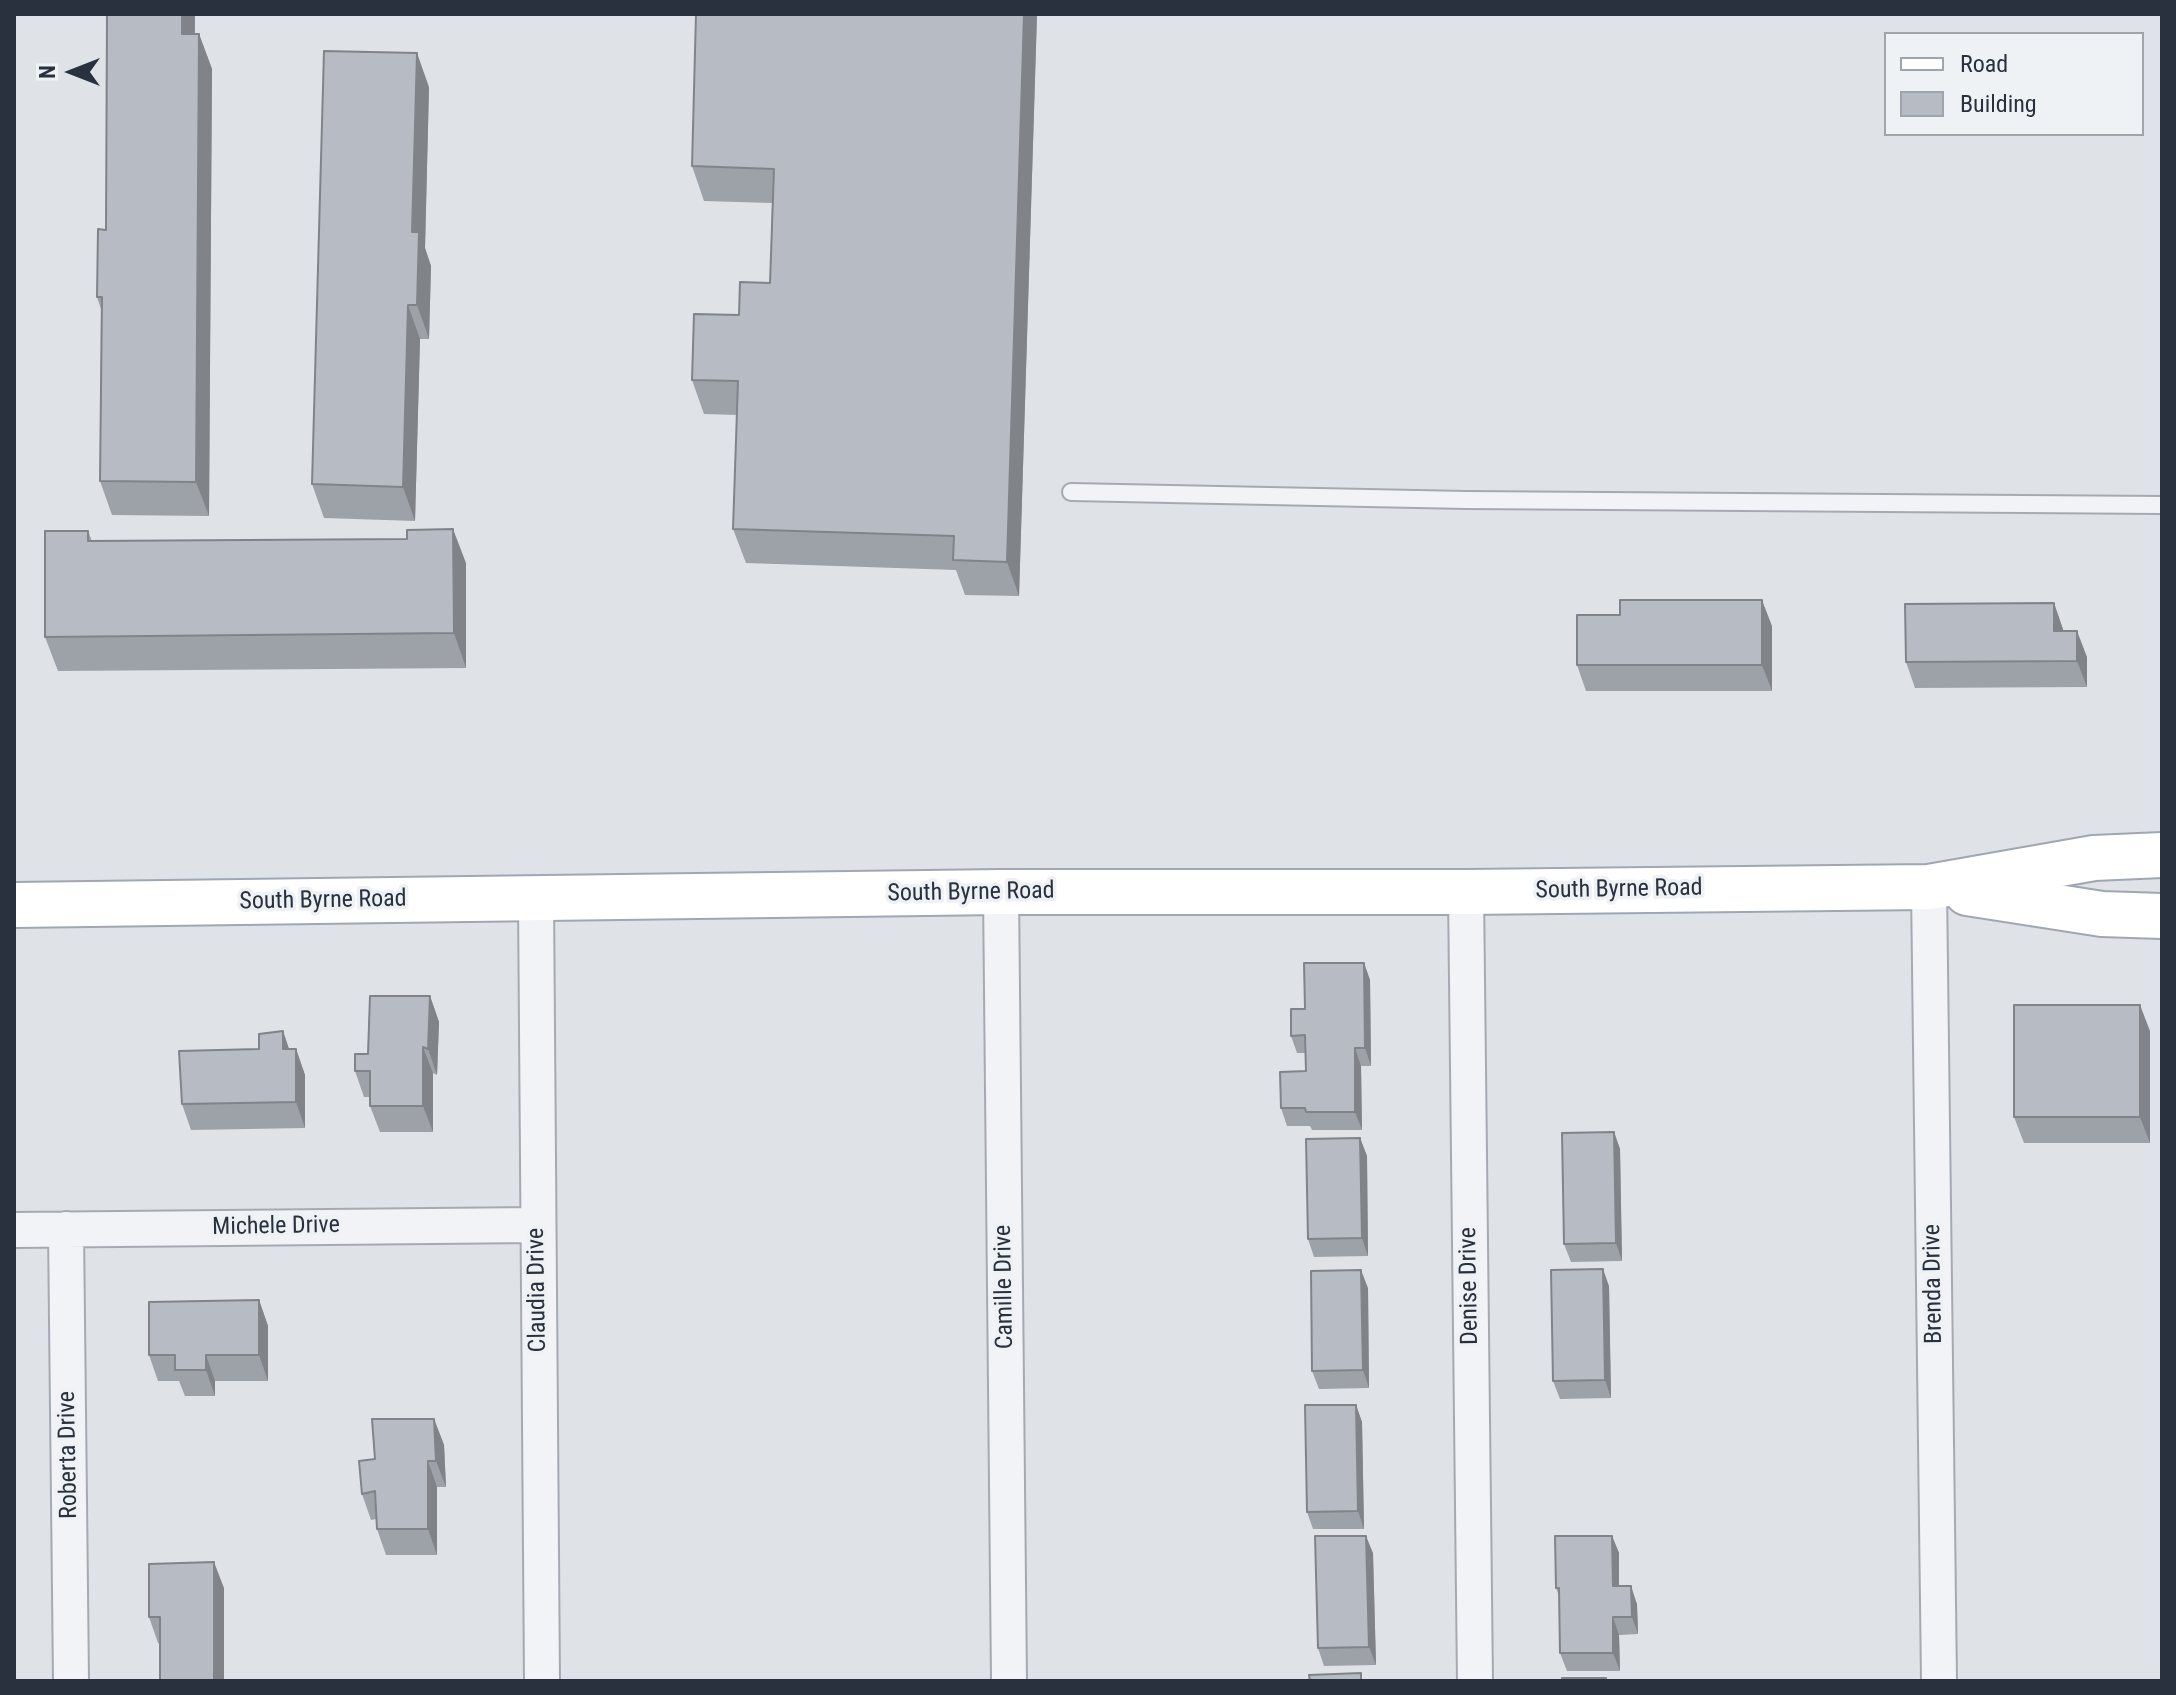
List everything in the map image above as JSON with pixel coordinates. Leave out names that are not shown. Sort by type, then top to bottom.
[{"type":"main road","name":"South Byrne Road","points":[[14,905],[1001,892],[1466,892],[1929,887],[2094,858],[2162,855]]},
{"type":"main road","name":"South Byrne Road","points":[[1929,887],[2102,914],[2162,916]]},
{"type":"street","name":"Brenda Drive","points":[[1929,887],[1939,1681]]},
{"type":"street","name":"Camille Drive","points":[[1001,892],[1009,1681]]},
{"type":"street","name":"Denise Drive","points":[[1466,892],[1475,1681]]},
{"type":"street","name":"Claudia Drive","points":[[536,899],[542,1681]]},
{"type":"street","name":"Michele Drive","points":[[14,1230],[537,1225]]},
{"type":"street","name":"Roberta Drive","points":[[66,1229],[71,1681]]},
{"type":"lane","points":[[1071,492],[1498,501],[2162,505]]},
{"type":"building","points":[[107,14],[182,14],[182,34],[199,34],[196,482],[100,481],[102,297],[97,297],[98,229],[106,230]]},
{"type":"building","points":[[696,14],[1024,14],[1007,562],[953,560],[954,536],[733,529],[738,381],[692,380],[694,314],[739,315],[740,282],[770,283],[774,169],[692,166]]},
{"type":"building","points":[[324,51],[417,53],[412,232],[419,232],[417,305],[408,305],[403,487],[312,484]]},
{"type":"building","points":[[453,529],[454,633],[45,637],[45,531],[88,531],[88,541],[407,539],[407,530]]},
{"type":"building","points":[[1620,600],[1762,600],[1762,665],[1577,665],[1577,615],[1620,615]]},
{"type":"building","points":[[2054,603],[2054,631],[2077,631],[2077,661],[1906,662],[1905,604]]},
{"type":"building","points":[[1304,963],[1364,963],[1365,1048],[1355,1048],[1355,1112],[1306,1112],[1305,1108],[1281,1108],[1280,1072],[1306,1071],[1305,1035],[1291,1036],[1291,1009],[1305,1009]]},
{"type":"building","points":[[370,996],[430,996],[428,1049],[423,1047],[423,1106],[370,1106],[370,1071],[355,1071],[355,1054],[368,1054]]},
{"type":"building","points":[[2014,1005],[2140,1005],[2140,1117],[2014,1117]]},
{"type":"building","points":[[283,1031],[283,1049],[296,1049],[296,1102],[182,1104],[179,1051],[259,1049],[259,1034]]},
{"type":"building","points":[[1614,1132],[1616,1243],[1564,1244],[1562,1133]]},
{"type":"building","points":[[1360,1138],[1362,1238],[1308,1239],[1306,1139]]},
{"type":"building","points":[[1603,1269],[1605,1380],[1553,1381],[1551,1270]]},
{"type":"building","points":[[1361,1270],[1363,1370],[1312,1371],[1311,1271]]},
{"type":"building","points":[[259,1300],[259,1355],[206,1355],[206,1370],[175,1370],[175,1355],[149,1355],[149,1302]]},
{"type":"building","points":[[1305,1405],[1356,1405],[1358,1511],[1307,1512]]},
{"type":"building","points":[[372,1419],[434,1419],[436,1461],[428,1461],[428,1529],[377,1529],[375,1491],[362,1494],[359,1461],[375,1459]]},
{"type":"building","points":[[1315,1536],[1366,1536],[1369,1647],[1318,1648]]},
{"type":"building","points":[[1555,1536],[1612,1536],[1613,1586],[1631,1586],[1632,1617],[1613,1617],[1613,1653],[1560,1653]]},
{"type":"building","points":[[214,1562],[214,1681],[160,1681],[160,1617],[149,1617],[149,1564]]},
{"type":"building","points":[[1361,1673],[1361,1681],[1310,1681],[1309,1675]]},
{"type":"building","points":[[1562,1678],[1606,1678],[1606,1681],[1562,1681]]}]
